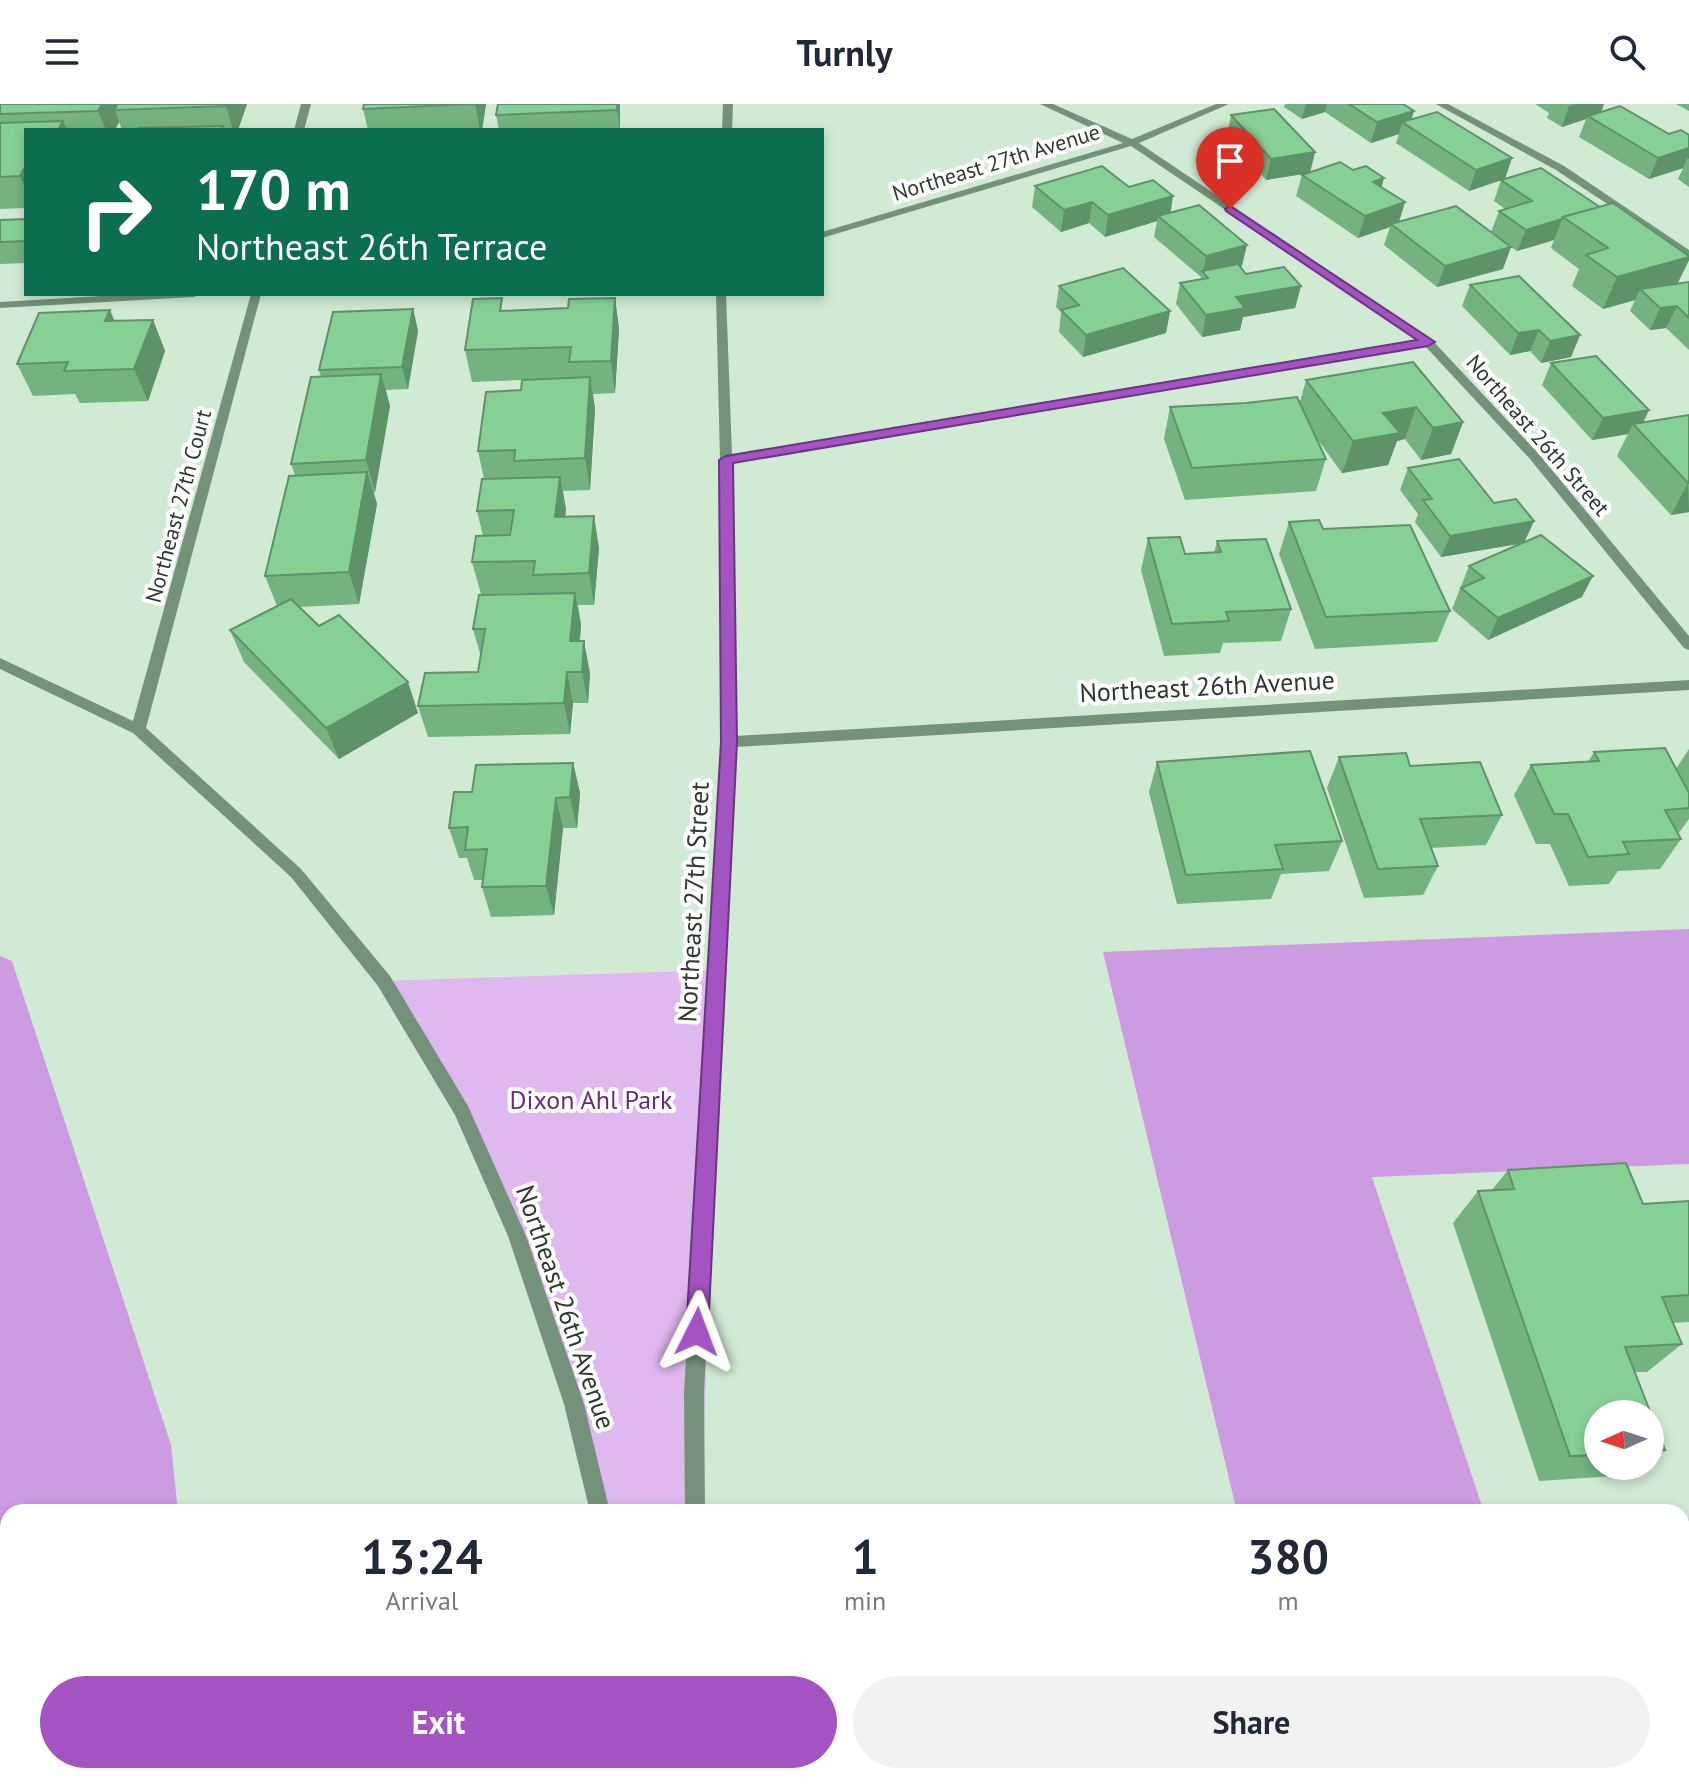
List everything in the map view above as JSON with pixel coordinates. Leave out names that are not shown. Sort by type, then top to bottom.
[{"type":"street","points":[[300,128],[306,104]]},
{"type":"street","points":[[727,128],[728,104]]},
{"type":"street","name":"Northeast 26th Street","points":[[1045,104],[1132,143],[1428,342],[1534,456],[1689,645]]},
{"type":"street","name":"Northeast 27th Avenue","points":[[824,234],[1132,143],[1224,104]]},
{"type":"street","points":[[1441,104],[1560,168],[1689,255]]},
{"type":"street","points":[[0,305],[159,296]]},
{"type":"street","name":"Northeast 27th Court","points":[[138,729],[255,296]]},
{"type":"street","name":"Northeast 27th Street","points":[[695,1504],[694,1393],[729,742],[721,296]]},
{"type":"street","points":[[726,460],[1428,342]]},
{"type":"street","name":"Northeast 26th Avenue","points":[[0,663],[138,729],[296,873],[384,981],[462,1111],[517,1236],[574,1404],[598,1504]]},
{"type":"street","name":"Northeast 26th Avenue","points":[[729,742],[1689,685]]},
{"type":"green space","name":"Dixon Ahl Park","points":[[717,970],[702,1504],[598,1504],[574,1404],[462,1111],[384,981]]},
{"type":"shaded area","points":[[1689,929],[1689,1164],[1372,1177],[1481,1504],[1235,1504],[1103,952]]},
{"type":"shaded area","points":[[0,956],[12,961],[171,1445],[177,1504],[0,1504]]},
{"type":"building","points":[[0,104],[102,104],[98,111],[0,114]]},
{"type":"building","points":[[117,104],[226,104],[226,106],[115,110]]},
{"type":"building","points":[[364,104],[475,104],[363,109]]},
{"type":"building","points":[[498,104],[617,104],[617,110],[496,115]]},
{"type":"building","points":[[1349,104],[1403,104],[1414,111],[1377,122]]},
{"type":"building","points":[[1620,106],[1669,134],[1681,130],[1689,135],[1689,148],[1658,158],[1588,116]]},
{"type":"building","points":[[1274,109],[1315,152],[1271,159],[1231,115]]},
{"type":"building","points":[[1437,112],[1512,158],[1476,170],[1402,122]]},
{"type":"building","points":[[63,121],[59,128],[24,128],[24,169],[20,176],[0,177],[0,123]]},
{"type":"building","points":[[223,126],[222,128],[139,128]]},
{"type":"building","points":[[1340,162],[1353,170],[1366,166],[1384,178],[1373,182],[1405,202],[1365,216],[1302,175]]},
{"type":"building","points":[[1102,166],[1129,187],[1153,180],[1173,196],[1108,215],[1092,202],[1064,210],[1035,186]]},
{"type":"building","points":[[1541,168],[1600,207],[1526,230],[1499,211],[1532,201],[1501,180]]},
{"type":"building","points":[[1613,203],[1689,257],[1617,277],[1586,255],[1608,248],[1563,217]]},
{"type":"building","points":[[1199,205],[1247,245],[1206,256],[1158,216]]},
{"type":"building","points":[[1456,206],[1511,247],[1445,266],[1391,224]]},
{"type":"building","points":[[24,219],[24,241],[0,242],[0,220]]},
{"type":"building","points":[[1238,264],[1246,274],[1284,267],[1301,286],[1236,297],[1245,308],[1206,315],[1180,283],[1208,278],[1202,271]]},
{"type":"building","points":[[1123,268],[1170,311],[1086,335],[1061,310],[1079,305],[1059,286]]},
{"type":"building","points":[[1519,276],[1580,335],[1550,341],[1539,330],[1518,333],[1470,285]]},
{"type":"building","points":[[1689,282],[1689,318],[1677,306],[1660,308],[1640,289]]},
{"type":"building","points":[[502,298],[500,311],[568,308],[569,299],[615,298],[611,361],[569,362],[571,347],[465,350],[473,299]]},
{"type":"building","points":[[413,309],[402,367],[319,370],[333,312]]},
{"type":"building","points":[[110,310],[105,321],[153,320],[134,369],[64,371],[68,362],[17,364],[39,313]]},
{"type":"building","points":[[1596,356],[1649,410],[1603,418],[1551,363]]},
{"type":"building","points":[[1413,362],[1463,422],[1433,428],[1416,407],[1383,413],[1400,433],[1353,441],[1306,380]]},
{"type":"building","points":[[381,374],[366,460],[291,464],[311,377]]},
{"type":"building","points":[[590,377],[585,458],[514,461],[515,450],[478,451],[486,392],[521,390],[522,380]]},
{"type":"building","points":[[1297,397],[1326,459],[1192,468],[1170,407],[1246,403]]},
{"type":"building","points":[[1689,415],[1689,483],[1688,483],[1633,424]]},
{"type":"building","points":[[1459,459],[1494,503],[1516,499],[1534,521],[1450,536],[1423,500],[1432,499],[1408,468]]},
{"type":"building","points":[[367,472],[349,572],[265,576],[289,476]]},
{"type":"building","points":[[560,477],[555,517],[594,516],[589,573],[533,575],[535,561],[472,562],[476,536],[510,535],[514,510],[477,511],[482,479]]},
{"type":"building","points":[[1319,520],[1323,529],[1410,525],[1450,611],[1326,617],[1289,522]]},
{"type":"building","points":[[1541,535],[1593,576],[1498,618],[1461,588],[1484,578],[1469,566]]},
{"type":"building","points":[[1180,537],[1185,554],[1221,552],[1217,541],[1266,539],[1291,609],[1226,612],[1229,621],[1172,624],[1148,538]]},
{"type":"building","points":[[575,593],[570,641],[584,641],[582,672],[567,672],[564,703],[418,706],[425,673],[478,672],[485,629],[473,629],[479,595]]},
{"type":"building","points":[[291,599],[319,626],[339,615],[408,682],[326,728],[230,630]]},
{"type":"building","points":[[1665,748],[1689,793],[1689,808],[1665,810],[1681,839],[1623,842],[1629,854],[1588,857],[1568,814],[1554,814],[1531,765],[1599,761],[1594,752]]},
{"type":"building","points":[[1310,751],[1342,841],[1275,845],[1283,869],[1186,875],[1157,762]]},
{"type":"building","points":[[1406,753],[1410,766],[1480,762],[1502,815],[1420,819],[1438,866],[1378,869],[1339,757]]},
{"type":"building","points":[[573,763],[570,797],[556,798],[546,886],[482,887],[487,849],[465,850],[468,827],[449,828],[454,792],[472,792],[476,765]]},
{"type":"building","points":[[1626,1163],[1643,1204],[1689,1201],[1689,1295],[1662,1297],[1682,1344],[1625,1347],[1646,1400],[1584,1400],[1584,1456],[1570,1456],[1478,1191],[1514,1189],[1508,1170]]},
{"type":"route","points":[[697,1332],[729,742],[726,460],[1428,342],[1230,209]]}]
